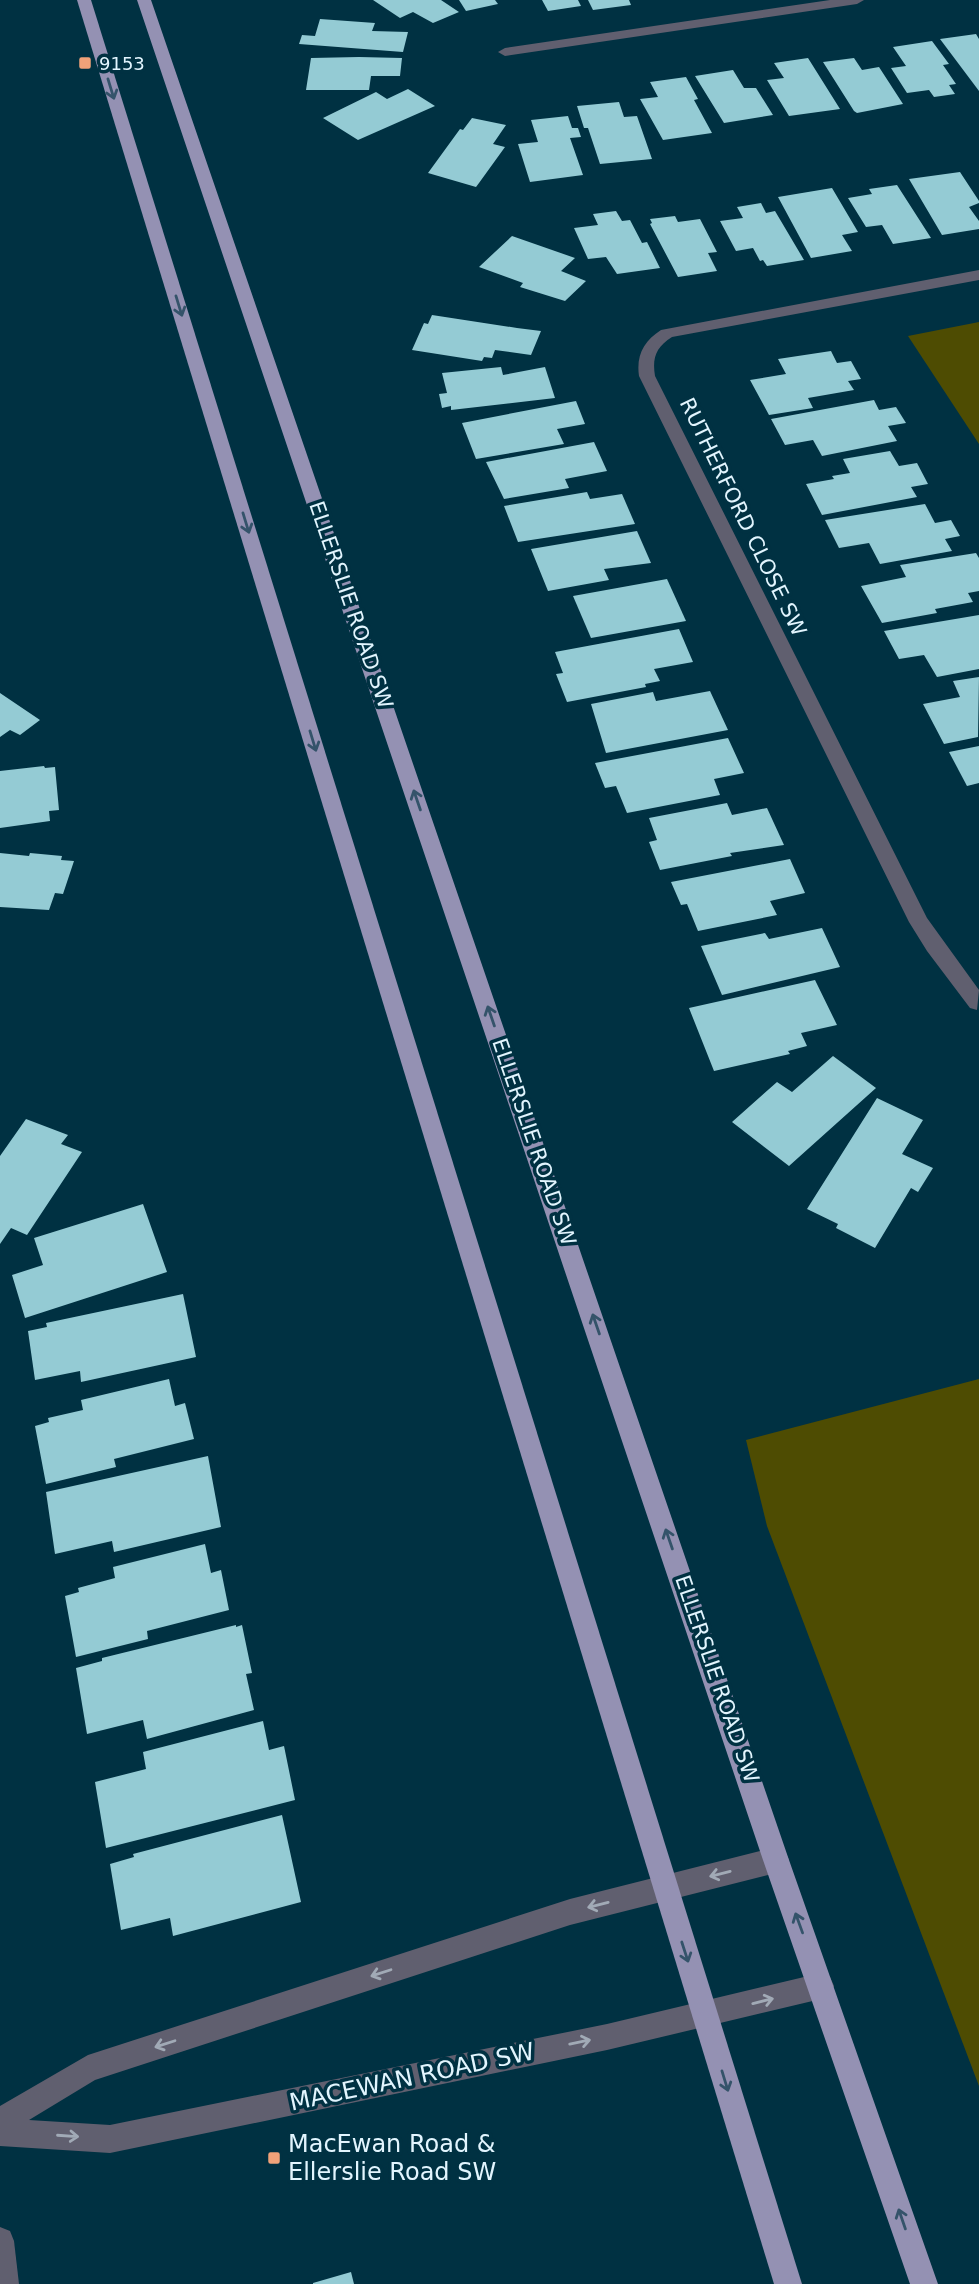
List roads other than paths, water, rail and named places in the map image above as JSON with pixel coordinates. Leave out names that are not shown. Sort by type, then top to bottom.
[{"type":"main road","points":[[84,0],[570,1568],[664,1888],[788,2284]]},
{"type":"main road","name":"ELLERSLIE ROAD SW","points":[[144,0],[776,1860],[924,2284]]},
{"type":"street","points":[[505,52],[857,0]]},
{"type":"street","name":"RUTHERFORD CLOSE SW","points":[[976,1002],[919,922],[647,376],[645,365],[649,348],[667,333],[979,275]]},
{"type":"street","points":[[0,2122],[88,2068],[570,1912],[776,1860]]},
{"type":"street","name":"MACEWAN ROAD SW","points":[[0,2132],[110,2139],[705,2016],[821,1986]]},
{"type":"street","points":[[0,2241],[5,2284]]},
{"type":"place","name":"9153","points":[[85,63]]},
{"type":"place","name":"MacEwan Road & Ellerslie Road SW","points":[[274,2158]]}]
